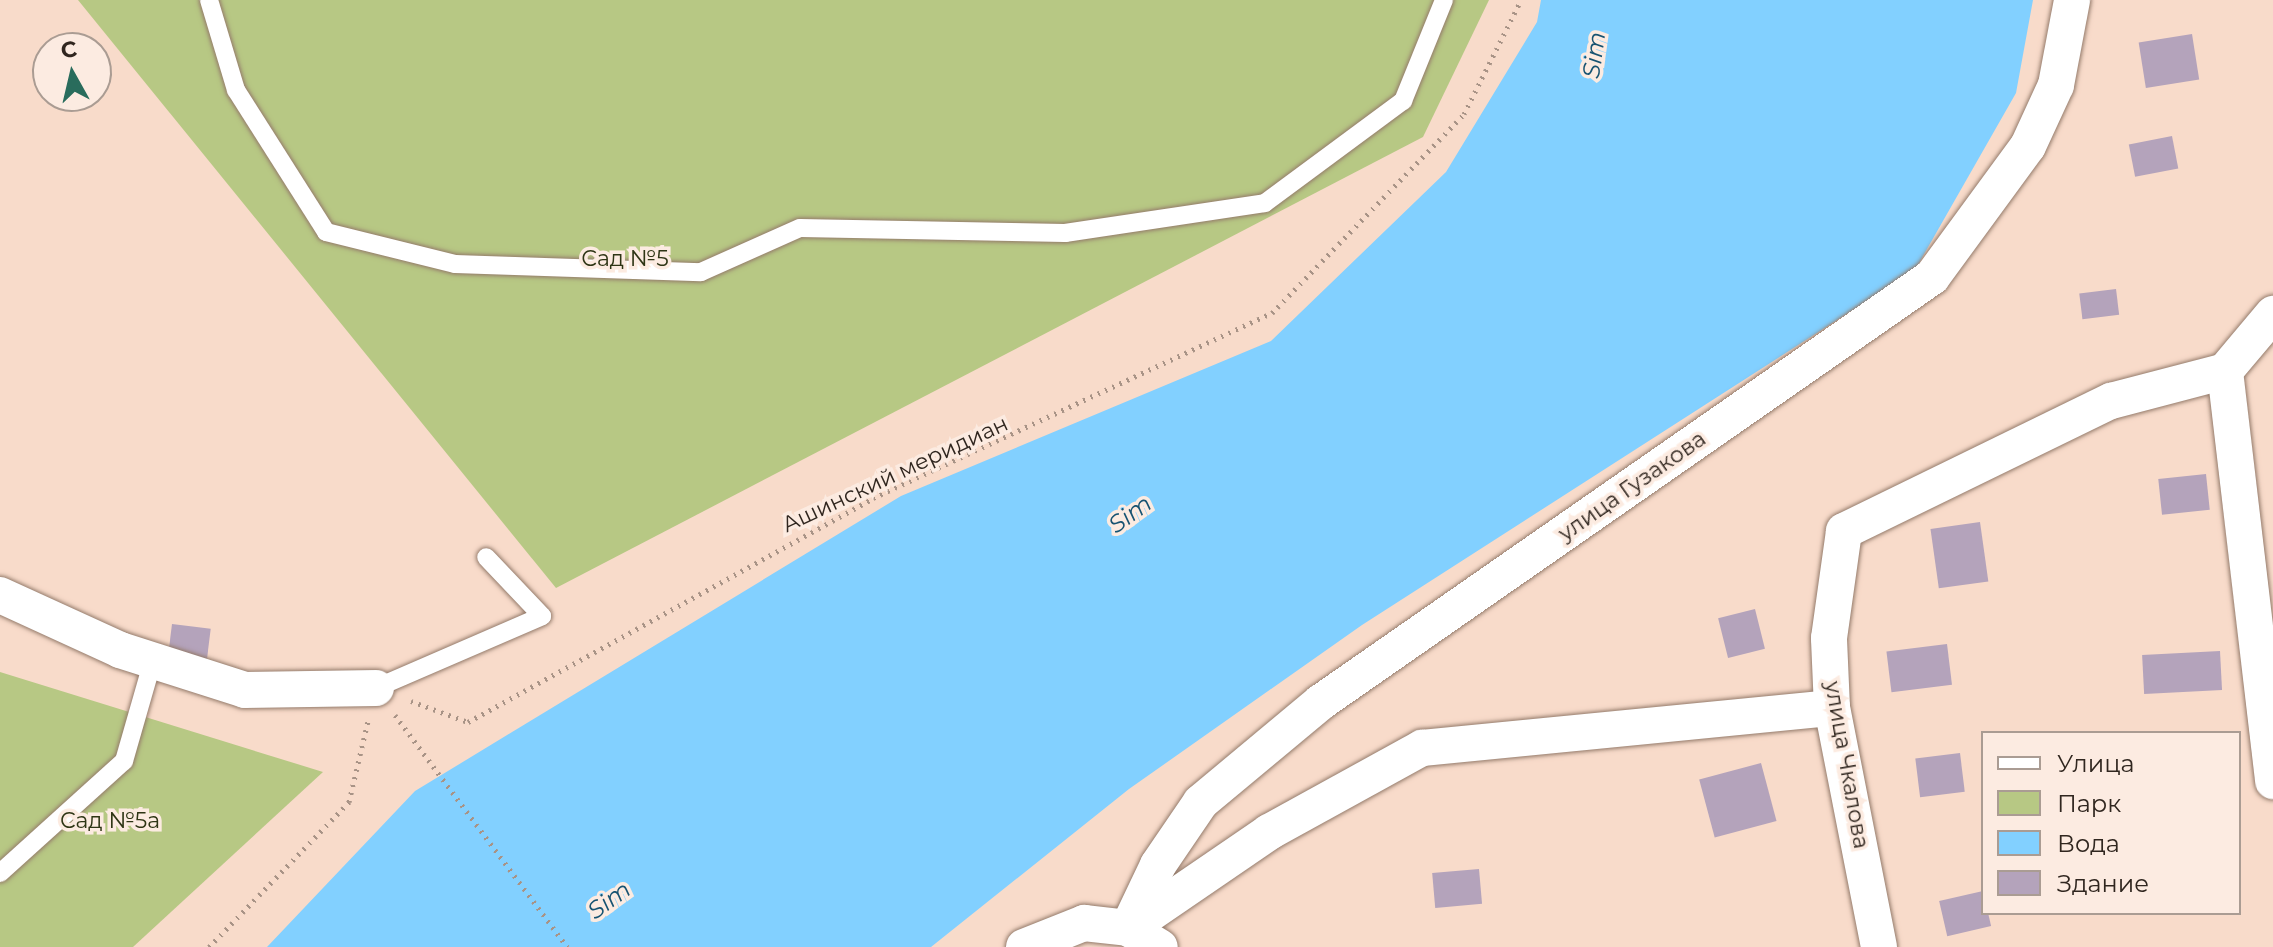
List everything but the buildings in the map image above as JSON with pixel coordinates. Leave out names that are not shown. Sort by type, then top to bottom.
[{"type":"street","name":"улица Гузакова","points":[[1128,928],[1158,865],[1201,802],[1321,702],[1932,277],[2028,146],[2056,85],[2072,0]]},
{"type":"street","points":[[2273,314],[2225,371],[2273,781]]},
{"type":"street","name":"улица Чкалова","points":[[1879,947],[1832,708],[1829,638],[1844,531],[1880,507],[2111,401],[2225,371]]},
{"type":"street","points":[[0,595],[153,660],[245,690],[376,688]]},
{"type":"street","points":[[1128,928],[1269,832],[1422,748],[1832,708]]},
{"type":"street","points":[[1024,947],[1084,923],[1128,928],[1160,947]]},
{"type":"lane","points":[[209,0],[236,90],[326,232],[455,264],[701,272],[800,228],[1065,233],[1265,203],[1403,101],[1444,0]]},
{"type":"lane","points":[[376,688],[542,616],[486,557]]},
{"type":"lane","points":[[0,873],[124,761],[153,660]]},
{"type":"path","name":"Ашинский меридиан","points":[[376,688],[468,722],[873,498],[1272,313],[1464,114],[1521,0]]},
{"type":"path","points":[[209,947],[349,802],[376,688]]},
{"type":"path","points":[[411,739],[567,947]]},
{"type":"green space","name":"Сад №5","points":[[78,0],[1489,0],[1423,137],[556,588],[112,42],[112,32],[104,32]]},
{"type":"green space","name":"Сад №5а","points":[[0,672],[323,772],[133,947],[0,947]]},
{"type":"water","name":"Sim","points":[[1541,0],[2033,0],[2016,93],[1915,270],[1362,625],[1129,789],[931,947],[267,947],[415,791],[901,496],[1271,341],[1446,172],[1537,22]]}]
